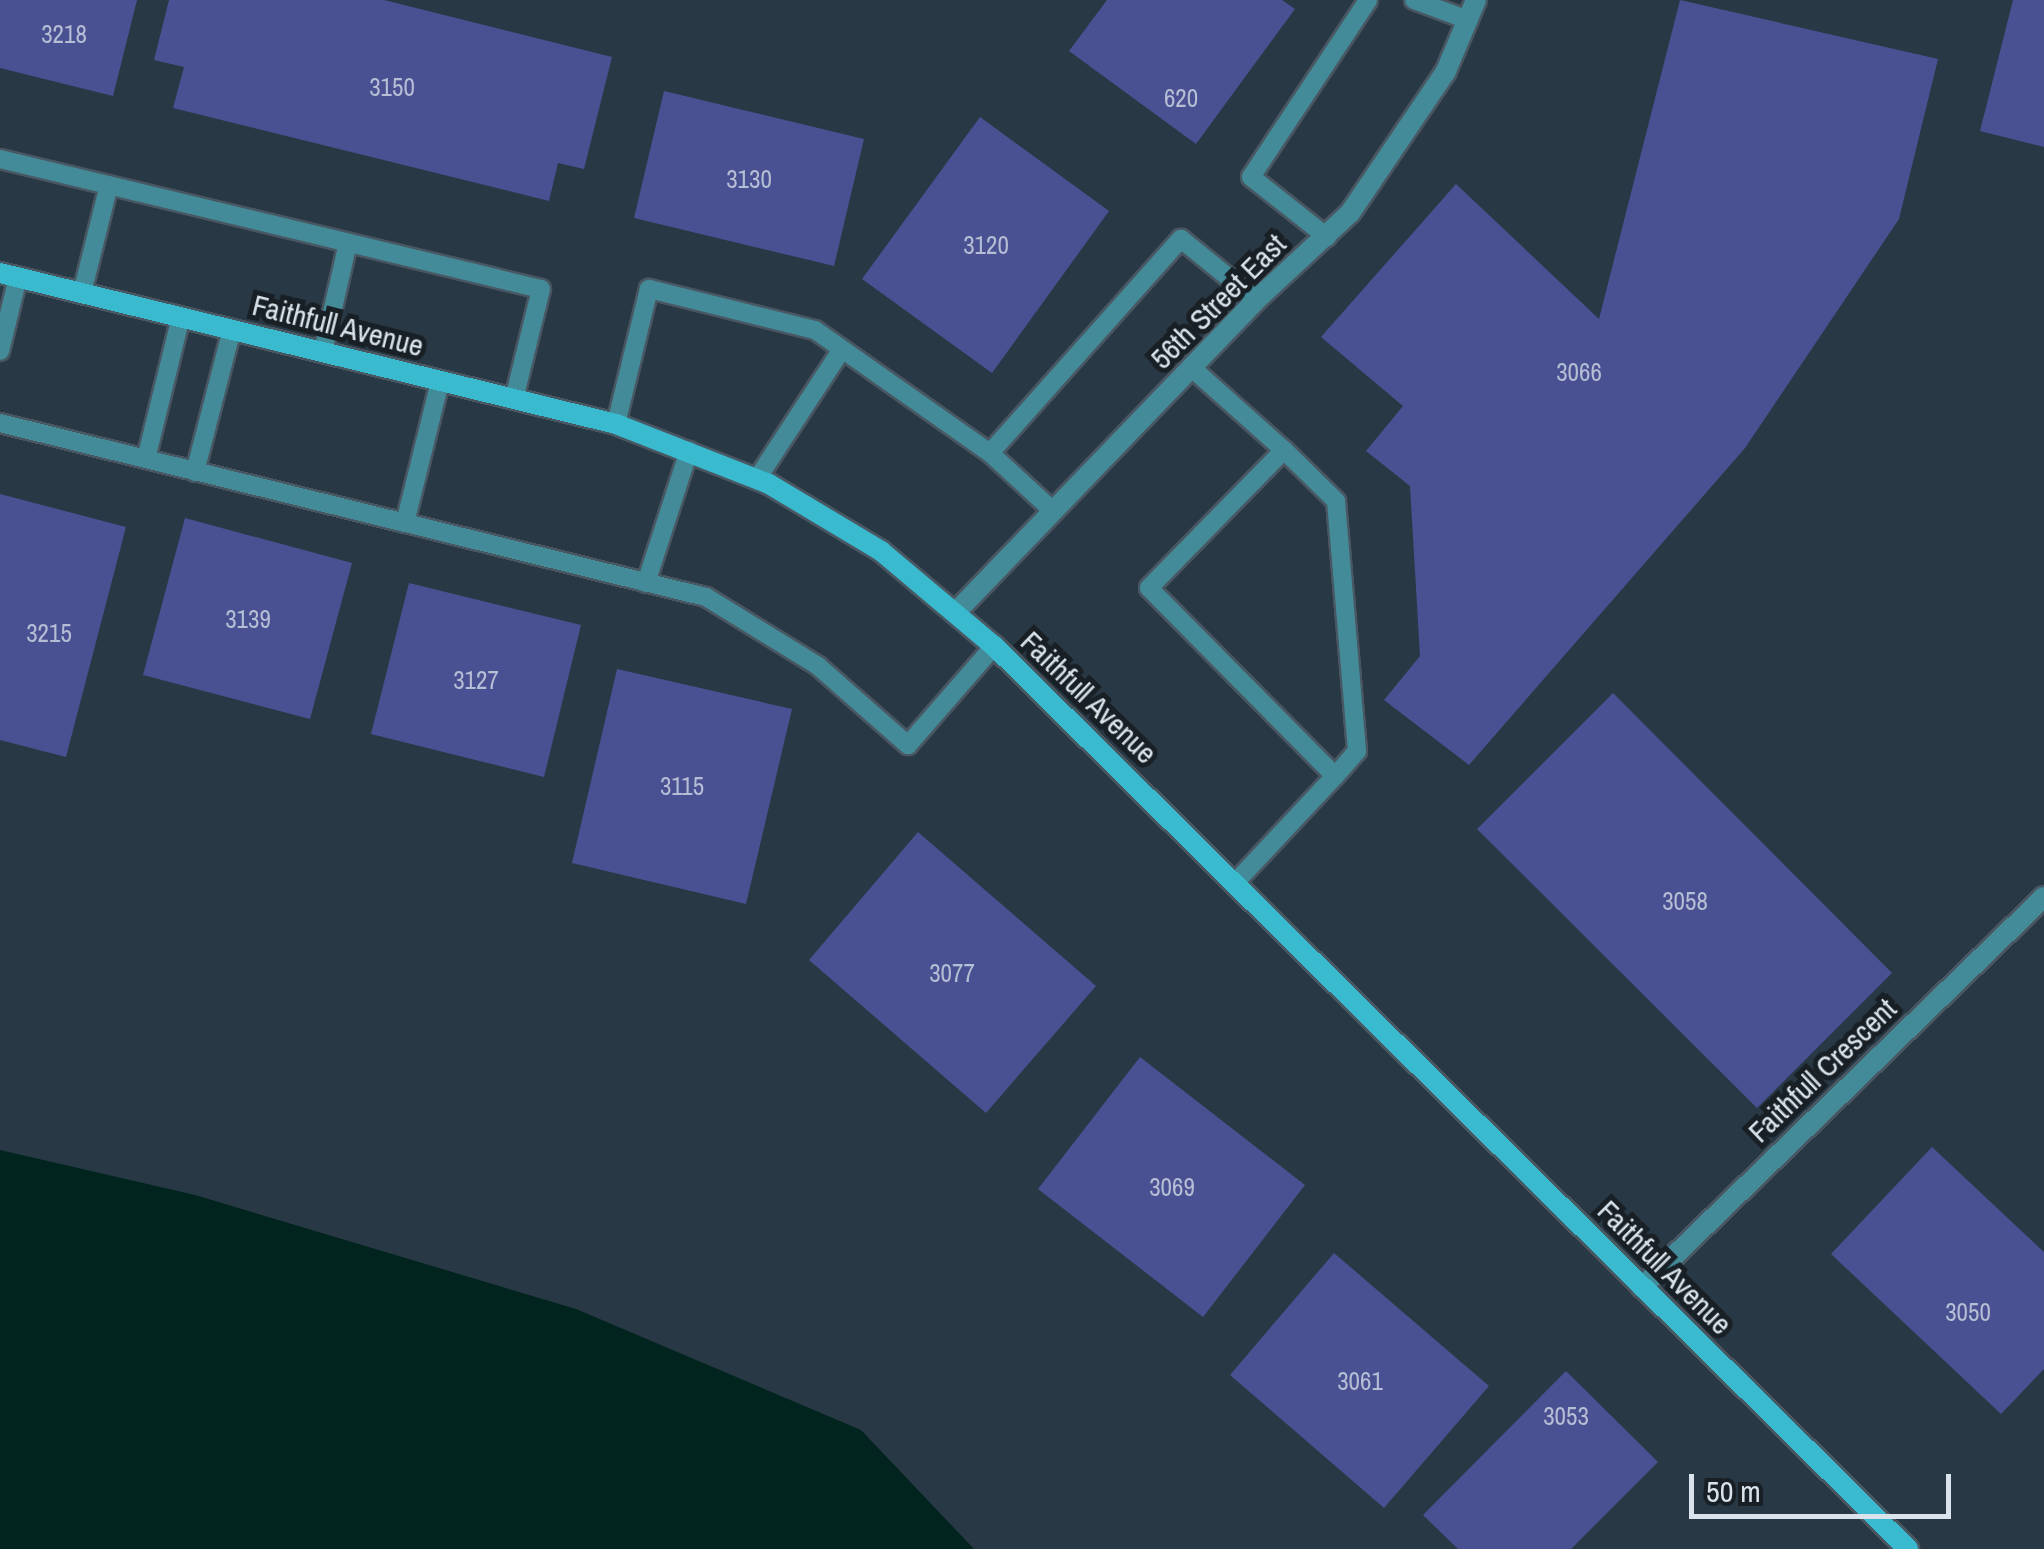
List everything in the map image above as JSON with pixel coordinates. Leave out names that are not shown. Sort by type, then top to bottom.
[{"type":"street","name":"56th Street East","points":[[957,611],[1256,300],[1327,237],[1399,147],[1476,0]]},
{"type":"street","name":"Faithfull Avenue","points":[[9,275],[616,424],[758,479],[880,550],[994,646],[1908,1549]]},
{"type":"street","name":"Faithfull Crescent","points":[[1642,1287],[2044,897]]},
{"type":"lane","points":[[1327,237],[1251,177],[1368,0]]},
{"type":"lane","points":[[1414,0],[1468,20]]},
{"type":"lane","points":[[0,158],[541,289],[514,399]]},
{"type":"lane","points":[[82,293],[109,185]]},
{"type":"lane","points":[[990,452],[1181,239],[1256,300]]},
{"type":"lane","points":[[322,352],[348,243]]},
{"type":"lane","points":[[0,351],[9,275]]},
{"type":"lane","points":[[616,424],[649,289],[816,330],[990,452],[1052,510]]},
{"type":"lane","points":[[146,459],[181,317]]},
{"type":"lane","points":[[195,472],[232,330]]},
{"type":"lane","points":[[758,479],[842,349]]},
{"type":"lane","points":[[1193,369],[1336,501],[1357,750],[1235,883]]},
{"type":"lane","points":[[405,523],[440,382]]},
{"type":"lane","points":[[0,423],[706,597],[818,666],[908,745],[994,646]]},
{"type":"lane","points":[[1284,450],[1149,588],[1335,776]]},
{"type":"lane","points":[[646,582],[689,451]]},
{"type":"shaded area","points":[[0,1150],[195,1195],[576,1309],[861,1430],[974,1549],[0,1549]]},
{"type":"building","points":[[0,0],[137,0],[113,96],[0,68]]},
{"type":"building","points":[[169,0],[384,0],[612,57],[584,169],[558,163],[549,201],[173,108],[184,67],[154,60]]},
{"type":"building","points":[[1107,0],[1282,0],[1295,9],[1196,144],[1069,51]]},
{"type":"building","points":[[1680,0],[1938,59],[1899,219],[1745,448],[1469,765],[1384,700],[1420,656],[1410,486],[1366,451],[1403,406],[1321,337],[1456,184],[1599,319]]},
{"type":"building","points":[[2013,0],[2044,0],[2044,147],[1980,131]]},
{"type":"building","points":[[664,91],[864,139],[834,266],[634,218]]},
{"type":"building","points":[[980,117],[1109,211],[992,373],[862,279]]},
{"type":"building","points":[[0,494],[126,527],[66,757],[0,740]]},
{"type":"building","points":[[185,518],[352,563],[310,719],[143,675]]},
{"type":"building","points":[[409,583],[581,625],[544,777],[371,734]]},
{"type":"building","points":[[617,669],[792,709],[746,904],[572,863]]},
{"type":"building","points":[[1613,693],[1892,973],[1757,1108],[1477,829]]},
{"type":"building","points":[[918,832],[1096,986],[986,1113],[809,960]]},
{"type":"building","points":[[1140,1057],[1305,1185],[1203,1317],[1038,1189]]},
{"type":"building","points":[[1932,1147],[2044,1252],[2044,1369],[2001,1414],[1831,1254]]},
{"type":"building","points":[[1334,1253],[1489,1386],[1384,1508],[1230,1375]]},
{"type":"building","points":[[1566,1371],[1658,1462],[1571,1549],[1458,1549],[1423,1515]]}]
